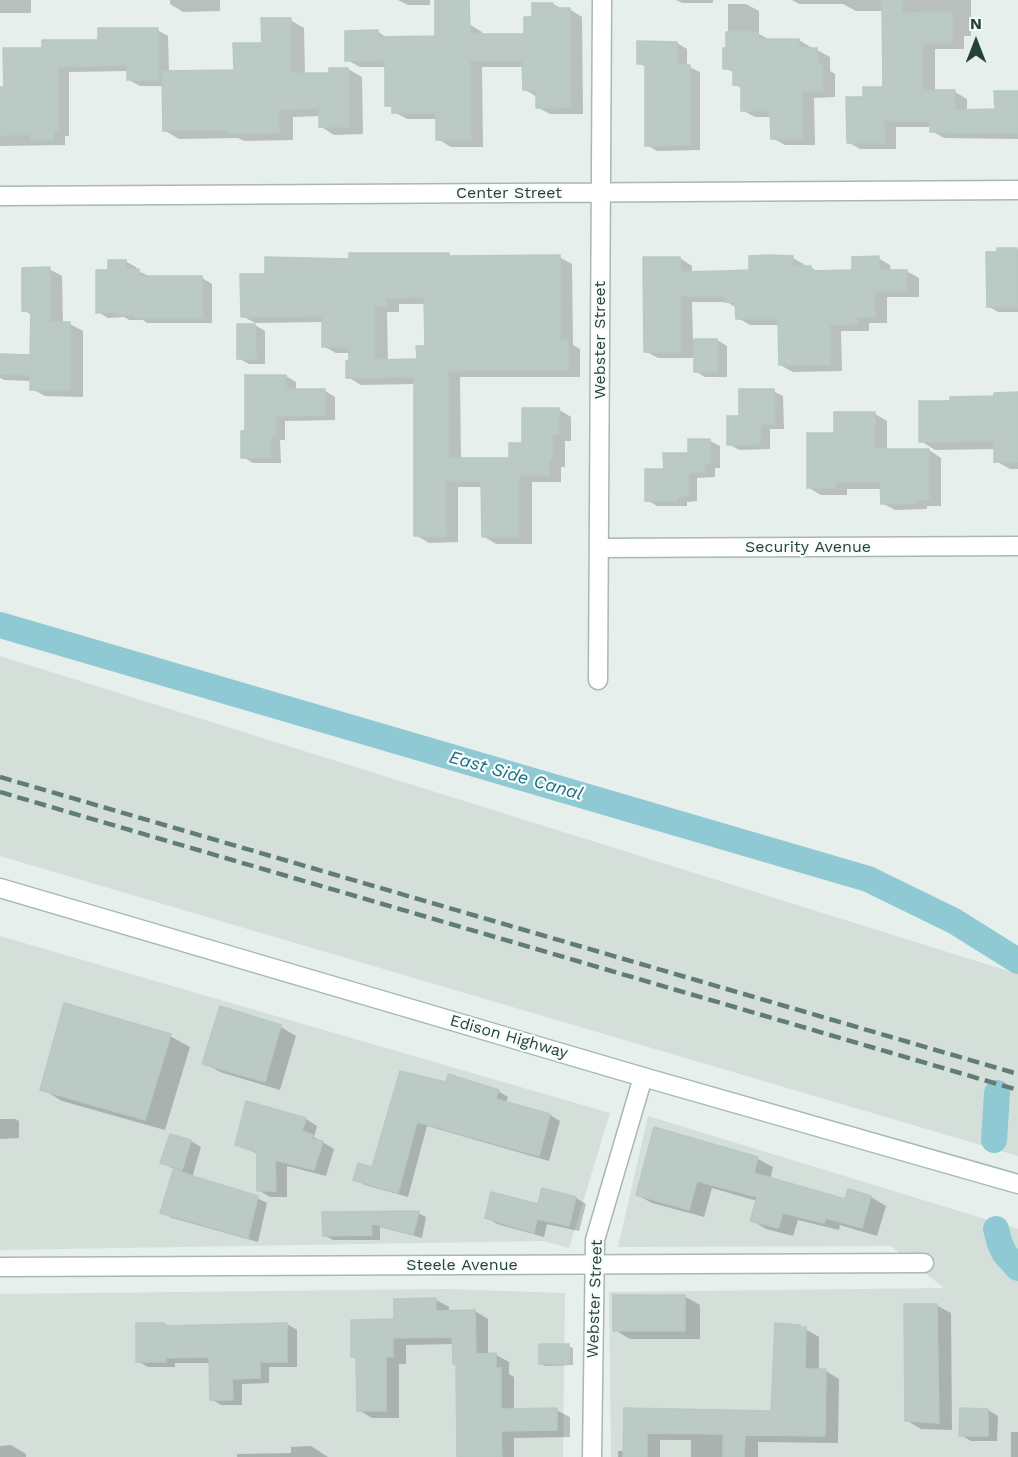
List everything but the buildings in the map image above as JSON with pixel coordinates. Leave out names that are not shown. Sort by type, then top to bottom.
[{"type":"street","name":"Webster Street","points":[[598,680],[602,0]]},
{"type":"street","name":"Center Street","points":[[0,196],[1018,190]]},
{"type":"street","name":"Security Avenue","points":[[599,548],[1018,546]]},
{"type":"street","name":"Edison Highway","points":[[0,888],[643,1077],[1018,1184]]},
{"type":"street","name":"Webster Street","points":[[592,1457],[595,1240],[643,1077]]},
{"type":"street","name":"Steele Avenue","points":[[0,1267],[924,1263]]},
{"type":"shaded area","points":[[0,656],[1018,974],[1018,1156],[0,856]]},
{"type":"shaded area","points":[[0,936],[610,1113],[569,1248],[543,1241],[0,1250]]},
{"type":"shaded area","points":[[648,1116],[1018,1229],[1018,1457],[611,1457],[609,1292],[944,1288],[891,1246],[618,1247]]},
{"type":"shaded area","points":[[445,1289],[565,1293],[563,1457],[0,1457],[0,1294]]},
{"type":"waterway","name":"East Side Canal","points":[[0,625],[868,879],[954,921],[1018,961]]},
{"type":"waterway","name":"East Side Canal","points":[[994,1140],[997,1093]]},
{"type":"waterway","name":"East Side Canal","points":[[996,1229],[1005,1254],[1018,1268]]},
{"type":"railway","points":[[0,777],[1018,1074]]},
{"type":"railway","points":[[0,792],[1018,1090]]}]
